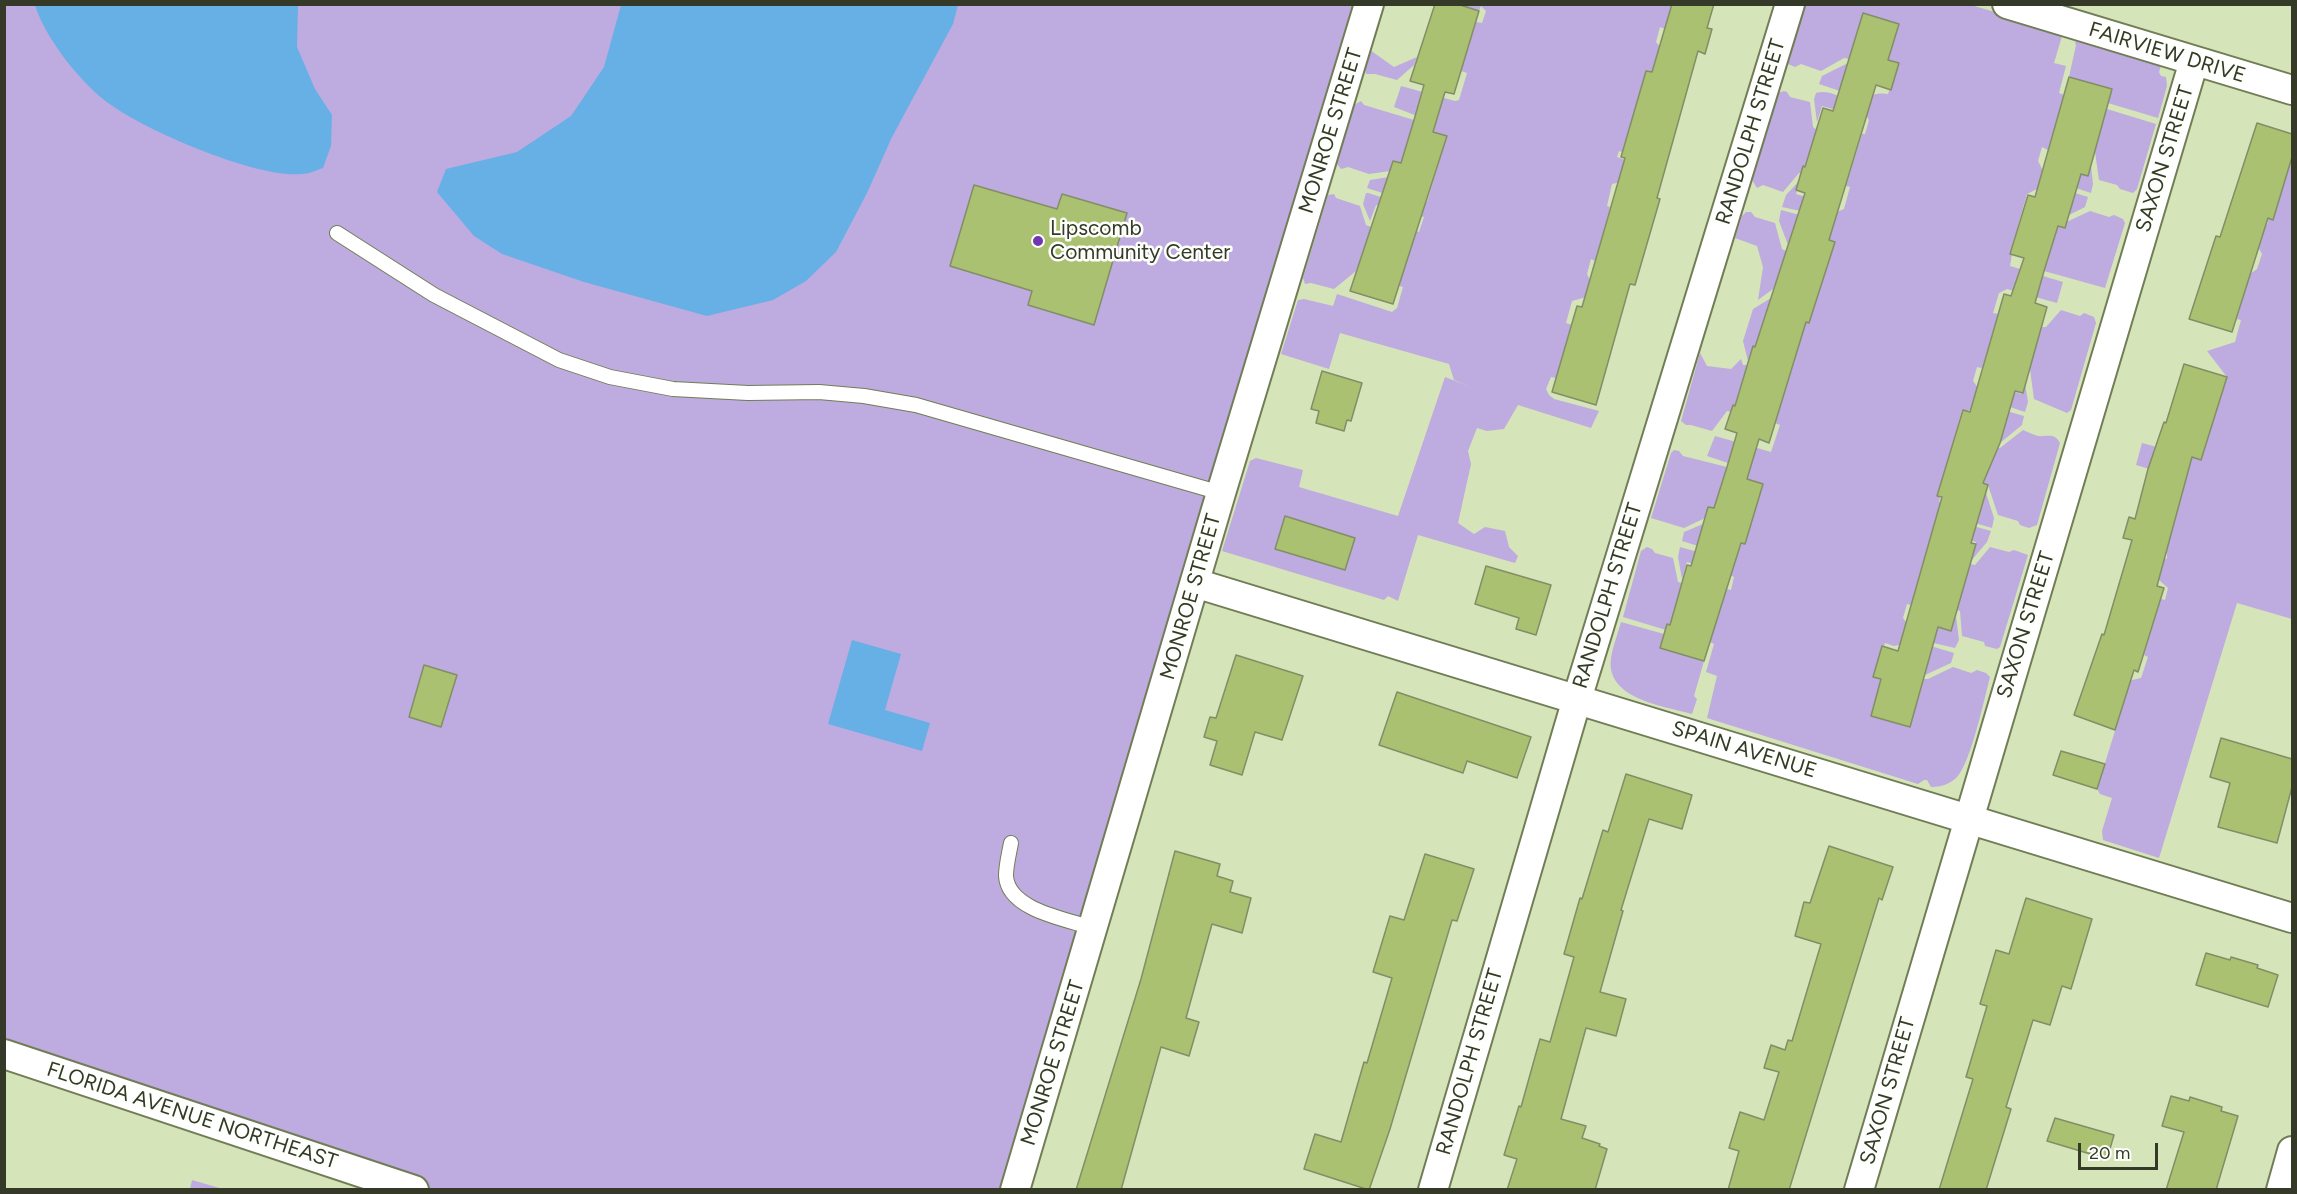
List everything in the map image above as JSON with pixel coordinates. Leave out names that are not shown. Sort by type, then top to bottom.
[{"type":"street","name":"MONROE STREET","points":[[1015,1190],[1221,493],[1369,4]]},
{"type":"street","name":"RANDOLPH STREET","points":[[1432,1190],[1577,699],[1790,4]]},
{"type":"street","name":"FAIRVIEW DRIVE","points":[[2007,4],[2292,90]]},
{"type":"street","name":"SAXON STREET","points":[[1859,1190],[2194,61]]},
{"type":"street","name":"SPAIN AVENUE","points":[[1195,583],[2292,918]]},
{"type":"street","name":"FLORIDA AVENUE NORTHEAST","points":[[4,1054],[414,1190]]},
{"type":"street","points":[[2281,1190],[2292,1151]]},
{"type":"lane","points":[[337,232],[434,296],[559,360],[610,377],[673,389],[748,393],[819,392],[864,396],[916,405],[1221,493]]},
{"type":"lane","points":[[1011,843],[1006,878],[1013,895],[1027,906],[1093,928]]},
{"type":"shaded area","points":[[5,5],[1369,5],[1015,1189],[412,1189],[5,1054]]},
{"type":"shaded area","points":[[1457,5],[1672,5],[1665,29],[1660,27],[1656,42],[1674,63],[1659,71],[1646,71],[1622,152],[1619,151],[1617,157],[1633,163],[1640,177],[1612,184],[1607,206],[1610,207],[1595,261],[1591,259],[1587,274],[1597,294],[1572,301],[1566,323],[1572,325],[1556,378],[1551,377],[1546,389],[1554,399],[1599,411],[1591,428],[1518,405],[1504,429],[1487,431],[1477,428],[1468,451],[1471,464],[1458,523],[1474,534],[1485,527],[1505,531],[1509,547],[1518,556],[1515,563],[1418,535],[1398,601],[1388,596],[1384,600],[1222,551],[1250,461],[1256,458],[1303,470],[1299,487],[1398,516],[1445,377],[1471,387],[1454,380],[1449,364],[1340,333],[1329,369],[1281,354],[1298,300],[1304,299],[1333,306],[1337,294],[1392,312],[1397,308],[1403,287],[1399,286],[1416,231],[1419,232],[1424,217],[1376,205],[1370,221],[1363,204],[1366,193],[1403,204],[1415,201],[1427,202],[1447,136],[1433,132],[1435,123],[1394,107],[1401,86],[1455,101],[1459,100],[1467,73],[1461,71],[1476,22],[1482,23],[1486,11],[1481,6],[1479,11]],"holes":[[[1286,517],[1355,538],[1345,570],[1276,549]]]},
{"type":"shaded area","points":[[1805,5],[1971,5],[2056,30],[2062,36],[2054,63],[2066,66],[2059,93],[2064,95],[2048,150],[2042,147],[2038,161],[2049,183],[2027,194],[2010,253],[2012,254],[2010,266],[2063,282],[2057,303],[2007,289],[1999,293],[1993,313],[1998,314],[1982,368],[1977,367],[1973,381],[1989,403],[1967,411],[1962,410],[1938,496],[1940,497],[1939,502],[1948,504],[1911,605],[1907,604],[1903,618],[1920,641],[1894,646],[1885,643],[1873,677],[1881,679],[1910,726],[1924,679],[1953,667],[1971,673],[1977,670],[1990,677],[1967,758],[1957,777],[1945,785],[1931,787],[1927,780],[1918,784],[1707,718],[1717,676],[1706,672],[1714,644],[1710,642],[1726,589],[1731,590],[1734,577],[1729,574],[1731,546],[1740,548],[1742,543],[1745,544],[1763,484],[1747,479],[1749,470],[1707,456],[1715,436],[1771,452],[1780,425],[1775,423],[1795,360],[1753,347],[1748,361],[1743,341],[1753,309],[1771,298],[1767,310],[1809,323],[1835,242],[1793,229],[1788,245],[1779,221],[1781,210],[1818,220],[1844,209],[1850,187],[1846,186],[1862,134],[1865,134],[1869,120],[1866,115],[1865,118],[1822,106],[1817,122],[1814,99],[1816,93],[1826,92],[1854,100],[1882,93],[1888,94],[1899,63],[1888,60],[1899,24],[1863,13],[1849,59],[1844,58],[1821,71],[1801,64],[1795,67],[1788,64]]},
{"type":"shaded area","points":[[2077,39],[2153,60],[2161,66],[2159,72],[2161,76],[2166,77],[2167,86],[2158,118],[2108,103],[2112,89],[2069,77]]},
{"type":"shaded area","points":[[1370,50],[1394,67],[1417,57],[1414,65],[1397,80],[1366,74],[1365,69]]},
{"type":"shaded area","points":[[1848,63],[1878,85],[1855,96],[1819,84],[1822,76]]},
{"type":"shaded area","points":[[1784,91],[1790,97],[1810,102],[1813,127],[1817,130],[1811,169],[1803,166],[1801,174],[1799,173],[1783,192],[1763,185],[1757,188],[1752,180],[1778,93]]},
{"type":"shaded area","points":[[1361,101],[1364,105],[1414,120],[1401,163],[1390,171],[1369,174],[1348,167],[1341,169],[1337,164],[1354,105]]},
{"type":"shaded area","points":[[2107,109],[2156,124],[2137,189],[2133,193],[2099,180],[2095,152],[2090,150]]},
{"type":"shaded area","points":[[2292,157],[2292,619],[2237,603],[2159,858],[2103,840],[2102,831],[2112,798],[2100,794],[2097,789],[2123,705],[2114,684],[2141,678],[2148,657],[2144,655],[2161,599],[2165,600],[2168,588],[2140,563],[2153,555],[2167,559],[2167,550],[2183,492],[2173,476],[2136,465],[2142,443],[2201,459],[2227,377],[2207,351],[2235,342],[2241,320],[2237,319],[2250,274],[2257,269],[2262,254],[2250,232],[2259,223],[2267,225],[2269,218],[2273,219]]},
{"type":"shaded area","points":[[2044,163],[2088,176],[2091,166],[2093,184],[2091,193],[2055,181]]},
{"type":"shaded area","points":[[1389,177],[1398,198],[1367,188],[1370,180]]},
{"type":"shaded area","points":[[1800,180],[1796,194],[1839,207],[1819,215],[1782,207],[1786,195]]},
{"type":"shaded area","points":[[2052,186],[2088,197],[2085,207],[2069,215],[2070,209]]},
{"type":"shaded area","points":[[1334,194],[1336,198],[1360,206],[1366,225],[1371,227],[1364,269],[1357,267],[1356,271],[1334,289],[1311,283],[1305,284],[1303,278],[1328,195]]},
{"type":"shaded area","points":[[2090,211],[2109,217],[2114,215],[2123,219],[2125,223],[2105,288],[2044,271],[2058,226]]},
{"type":"shaded area","points":[[1746,212],[1775,223],[1782,249],[1786,251],[1782,287],[1775,284],[1773,289],[1758,300],[1763,267],[1757,246],[1735,238],[1742,216]]},
{"type":"shaded area","points":[[2061,310],[2080,316],[2084,313],[2094,317],[2096,323],[2071,410],[2067,413],[2034,399],[2030,369],[2024,367],[2041,327],[2046,327]]},
{"type":"shaded area","points":[[1700,353],[1707,366],[1731,369],[1741,359],[1743,365],[1747,365],[1746,369],[1751,371],[1740,408],[1732,406],[1731,412],[1727,411],[1712,431],[1686,425],[1681,421]]},
{"type":"shaded area","points":[[1979,382],[2021,394],[2025,384],[2028,402],[2025,412],[1995,402]]},
{"type":"shaded area","points":[[1993,407],[2024,416],[2022,425],[2000,443]]},
{"type":"shaded area","points":[[2023,430],[2038,436],[2053,436],[2060,443],[2037,525],[2029,528],[2020,525],[2018,521],[1998,515],[1988,485],[1983,482],[1995,447],[2000,448]]},
{"type":"shaded area","points":[[1674,450],[1679,451],[1683,456],[1727,467],[1714,508],[1708,507],[1705,518],[1684,528],[1651,518],[1671,453]]},
{"type":"shaded area","points":[[1986,493],[1994,518],[1992,528],[1961,519],[1951,500],[1981,509]]},
{"type":"shaded area","points":[[1959,522],[1991,531],[1987,542],[1971,561],[1976,542],[1938,531]]},
{"type":"shaded area","points":[[1703,524],[1701,530],[1714,551],[1682,541],[1684,532]]},
{"type":"shaded area","points":[[1647,547],[1655,553],[1673,558],[1678,582],[1682,583],[1675,626],[1667,624],[1666,630],[1623,617],[1641,551]]},
{"type":"shaded area","points":[[1680,547],[1712,556],[1725,573],[1687,562],[1682,579],[1678,557]]},
{"type":"shaded area","points":[[1990,547],[2009,552],[2014,550],[2028,555],[2000,647],[1997,649],[1985,646],[1984,642],[1962,636],[1960,611],[1957,610],[1970,564],[1975,565]]},
{"type":"shaded area","points":[[1956,616],[1959,640],[1955,648],[1925,641],[1908,619],[1951,631]]},
{"type":"shaded area","points":[[1621,622],[1664,634],[1660,648],[1704,661],[1694,696],[1697,699],[1692,714],[1652,704],[1627,692],[1617,683],[1612,672],[1611,658]]},
{"type":"shaded area","points":[[1924,644],[1954,653],[1951,663],[1925,675],[1928,662]]},
{"type":"shaded area","points":[[192,1180],[223,1189],[190,1189]]},
{"type":"water","points":[[621,4],[958,5],[953,24],[892,137],[867,193],[836,252],[806,281],[773,300],[707,316],[584,282],[502,254],[474,236],[437,192],[446,169],[517,152],[571,116],[604,67]]},
{"type":"water","points":[[35,5],[298,5],[297,47],[315,89],[332,115],[331,146],[323,168],[302,174],[283,174],[259,169],[176,140],[128,116],[88,86],[66,60],[47,32]]},
{"type":"water","points":[[852,640],[901,654],[885,710],[930,723],[922,751],[828,724]]},
{"type":"building","points":[[1435,4],[1457,4],[1479,11],[1454,94],[1445,92],[1433,132],[1447,136],[1393,304],[1350,291],[1393,161],[1401,163],[1414,120],[1424,85],[1410,81]]},
{"type":"building","points":[[1672,4],[1714,4],[1707,28],[1712,29],[1705,54],[1698,51],[1657,198],[1660,199],[1635,285],[1630,284],[1596,405],[1552,392],[1577,306],[1582,307],[1625,158],[1621,157],[1646,71],[1652,72]]},
{"type":"building","points":[[1863,13],[1899,24],[1888,60],[1899,63],[1891,90],[1876,85],[1829,240],[1835,242],[1809,323],[1806,322],[1769,443],[1759,439],[1747,479],[1763,484],[1745,544],[1741,543],[1704,661],[1660,648],[1667,624],[1670,625],[1687,565],[1691,566],[1708,507],[1714,508],[1727,467],[1737,433],[1725,429],[1733,405],[1735,406],[1753,346],[1755,347],[1805,193],[1796,190],[1803,166],[1805,167],[1823,108],[1833,111]]},
{"type":"building","points":[[2069,77],[2112,89],[2088,176],[2081,174],[2065,228],[2058,226],[2035,303],[2047,307],[2023,393],[2015,391],[2000,443],[1983,483],[1988,485],[1971,543],[1976,544],[1951,631],[1938,627],[1910,727],[1871,716],[1881,679],[1873,677],[1882,646],[1898,651],[1942,497],[1937,496],[1963,410],[1970,412],[2004,294],[2011,296],[2024,258],[2010,254],[2028,195],[2035,197]]},
{"type":"building","points":[[2257,123],[2292,134],[2292,157],[2273,220],[2268,218],[2232,332],[2189,319],[2216,236],[2220,237]]},
{"type":"building","name":"Lipscomb Community Center","points":[[974,185],[1057,209],[1062,194],[1127,213],[1094,325],[1028,305],[1032,291],[950,266]]},
{"type":"building","points":[[2184,364],[2227,377],[2201,460],[2192,457],[2157,586],[2164,588],[2138,672],[2134,670],[2115,730],[2074,715],[2102,634],[2104,635],[2132,540],[2123,538],[2129,517],[2135,519],[2148,469],[2164,422],[2166,423]]},
{"type":"building","points":[[1322,371],[1362,383],[1351,421],[1347,420],[1344,431],[1316,423],[1319,411],[1311,409]]},
{"type":"building","points":[[1285,516],[1355,538],[1345,570],[1275,549]]},
{"type":"building","points":[[1486,566],[1551,585],[1536,635],[1516,629],[1519,618],[1475,604]]},
{"type":"building","points":[[1236,655],[1303,676],[1282,740],[1255,732],[1242,775],[1210,765],[1217,741],[1204,737],[1210,717],[1216,718]]},
{"type":"building","points":[[424,665],[457,675],[441,727],[409,717]]},
{"type":"building","points":[[1397,692],[1531,737],[1517,778],[1467,761],[1463,773],[1379,745]]},
{"type":"building","points":[[2221,738],[2292,759],[2292,787],[2277,843],[2218,827],[2230,783],[2210,777]]},
{"type":"building","points":[[2061,751],[2105,764],[2097,789],[2053,775]]},
{"type":"building","points":[[1626,774],[1692,795],[1682,829],[1649,819],[1621,910],[1623,911],[1600,992],[1626,999],[1616,1036],[1586,1028],[1561,1119],[1586,1126],[1582,1138],[1607,1149],[1595,1190],[1507,1190],[1517,1159],[1504,1155],[1519,1106],[1521,1107],[1540,1039],[1550,1042],[1574,957],[1564,954],[1603,830],[1608,832]]},
{"type":"building","points":[[1829,846],[1893,867],[1882,900],[1879,898],[1789,1190],[1728,1190],[1739,1151],[1729,1148],[1740,1112],[1764,1120],[1779,1072],[1764,1068],[1771,1045],[1785,1050],[1788,1040],[1792,1041],[1821,944],[1795,936],[1804,902],[1810,903]]},
{"type":"building","points":[[1175,851],[1220,864],[1217,876],[1233,881],[1230,892],[1251,898],[1242,933],[1212,924],[1186,1018],[1199,1022],[1189,1056],[1161,1047],[1121,1190],[1076,1190],[1141,979]]},
{"type":"building","points":[[1425,854],[1474,869],[1457,921],[1452,920],[1390,1129],[1369,1190],[1304,1169],[1315,1134],[1341,1142],[1392,978],[1373,972],[1390,916],[1404,920]]},
{"type":"building","points":[[2026,898],[2092,919],[2071,989],[2062,986],[2050,1025],[2033,1020],[2006,1107],[2011,1109],[1986,1190],[1939,1190],[1973,1079],[1966,1077],[1987,1006],[1980,1004],[1996,950],[2009,954]]},
{"type":"building","points":[[2206,953],[2258,965],[2257,968],[2278,975],[2268,1007],[2196,985]]},
{"type":"building","points":[[2171,1096],[2189,1101],[2190,1097],[2222,1107],[2221,1111],[2238,1116],[2216,1190],[2166,1190],[2184,1132],[2162,1126]]},
{"type":"building","points":[[2055,1118],[2114,1135],[2107,1159],[2047,1141]]},
{"type":"place","name":"Lipscomb Community Center","points":[[1038,241]]}]
